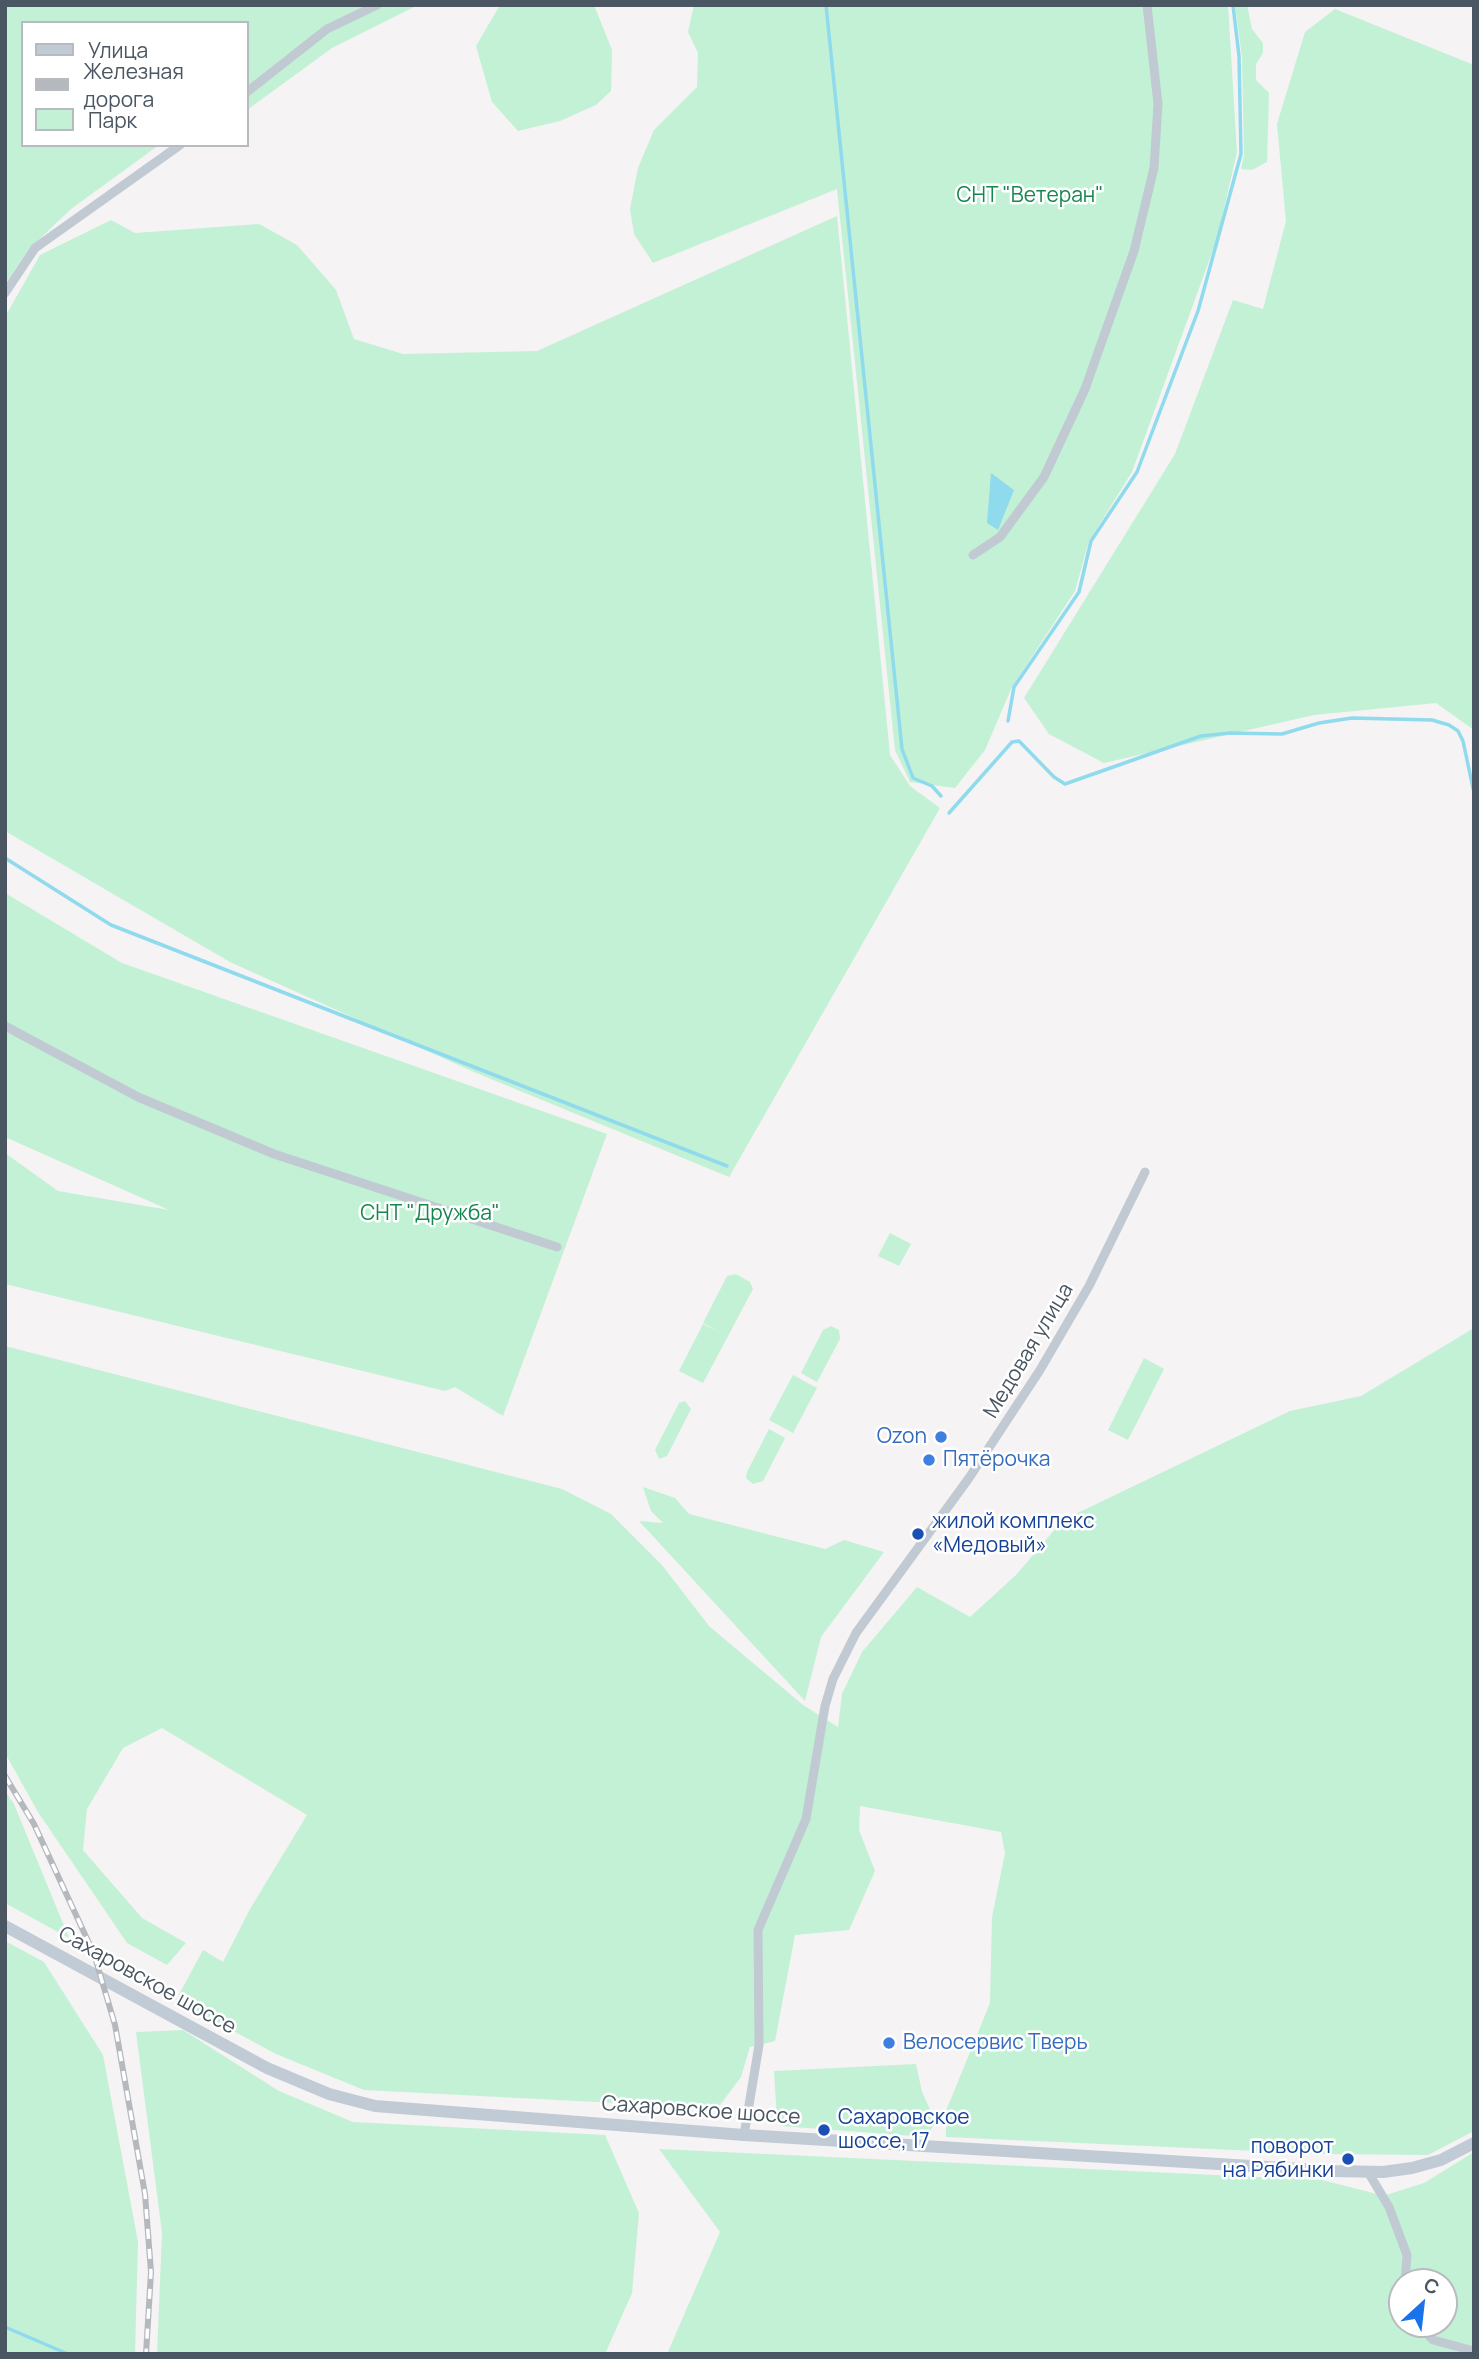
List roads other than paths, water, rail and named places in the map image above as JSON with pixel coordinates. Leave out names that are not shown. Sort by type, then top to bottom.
[{"type":"main road","name":"Сахаровское шоссе","points":[[5,1926],[267,2068],[344,2099],[375,2106],[744,2135],[1368,2172],[1427,2165],[1474,2143]]},
{"type":"street","points":[[248,91],[327,29],[377,5]]},
{"type":"street","points":[[972,555],[1000,537],[1044,477],[1085,389],[1134,251],[1154,168],[1158,104],[1147,5]]},
{"type":"street","points":[[5,293],[35,248],[177,147]]},
{"type":"street","points":[[5,1026],[138,1097],[274,1154],[557,1247]]},
{"type":"street","name":"Медовая улица","points":[[744,2135],[759,2045],[758,1930],[775,1884],[806,1819],[823,1715],[833,1679],[856,1633],[1040,1370],[1089,1286],[1145,1172]]},
{"type":"street","points":[[1368,2172],[1389,2207],[1407,2255],[1406,2268]]},
{"type":"street","points":[[1431,2338],[1474,2351]]},
{"type":"water","points":[[991,473],[1014,490],[998,530],[987,523]]},
{"type":"waterway","points":[[826,5],[902,749],[913,778],[932,786],[941,796]]},
{"type":"waterway","points":[[1008,721],[1014,687],[1079,592],[1091,541],[1137,472],[1198,311],[1241,154],[1239,56],[1233,5]]},
{"type":"waterway","points":[[949,813],[1012,742],[1019,741],[1054,777],[1065,784],[1201,736],[1230,733],[1282,734],[1319,723],[1352,718],[1432,720],[1449,725],[1458,731],[1463,741],[1474,793]]},
{"type":"waterway","points":[[5,858],[111,925],[727,1166]]},
{"type":"waterway","points":[[5,2327],[68,2354]]},
{"type":"railway","points":[[5,1776],[34,1824],[94,1954],[115,2025],[145,2194],[151,2272],[146,2354]]},
{"type":"place","name":"Ozon","points":[[941,1437]]},
{"type":"place","name":"Пятёрочка","points":[[929,1460]]},
{"type":"place","name":"жилой комплекс «Медовый»","points":[[918,1534]]},
{"type":"place","name":"Велосервис Тверь","points":[[889,2043]]},
{"type":"place","name":"Сахаровское шоссе, 17","points":[[824,2130]]},
{"type":"place","name":"поворот на Рябинки","points":[[1348,2159]]},
{"type":"park label","name":"СНТ \"Ветеран\"","points":[[1030,196]]},
{"type":"park label","name":"СНТ \"Дружба\"","points":[[430,1214]]}]
